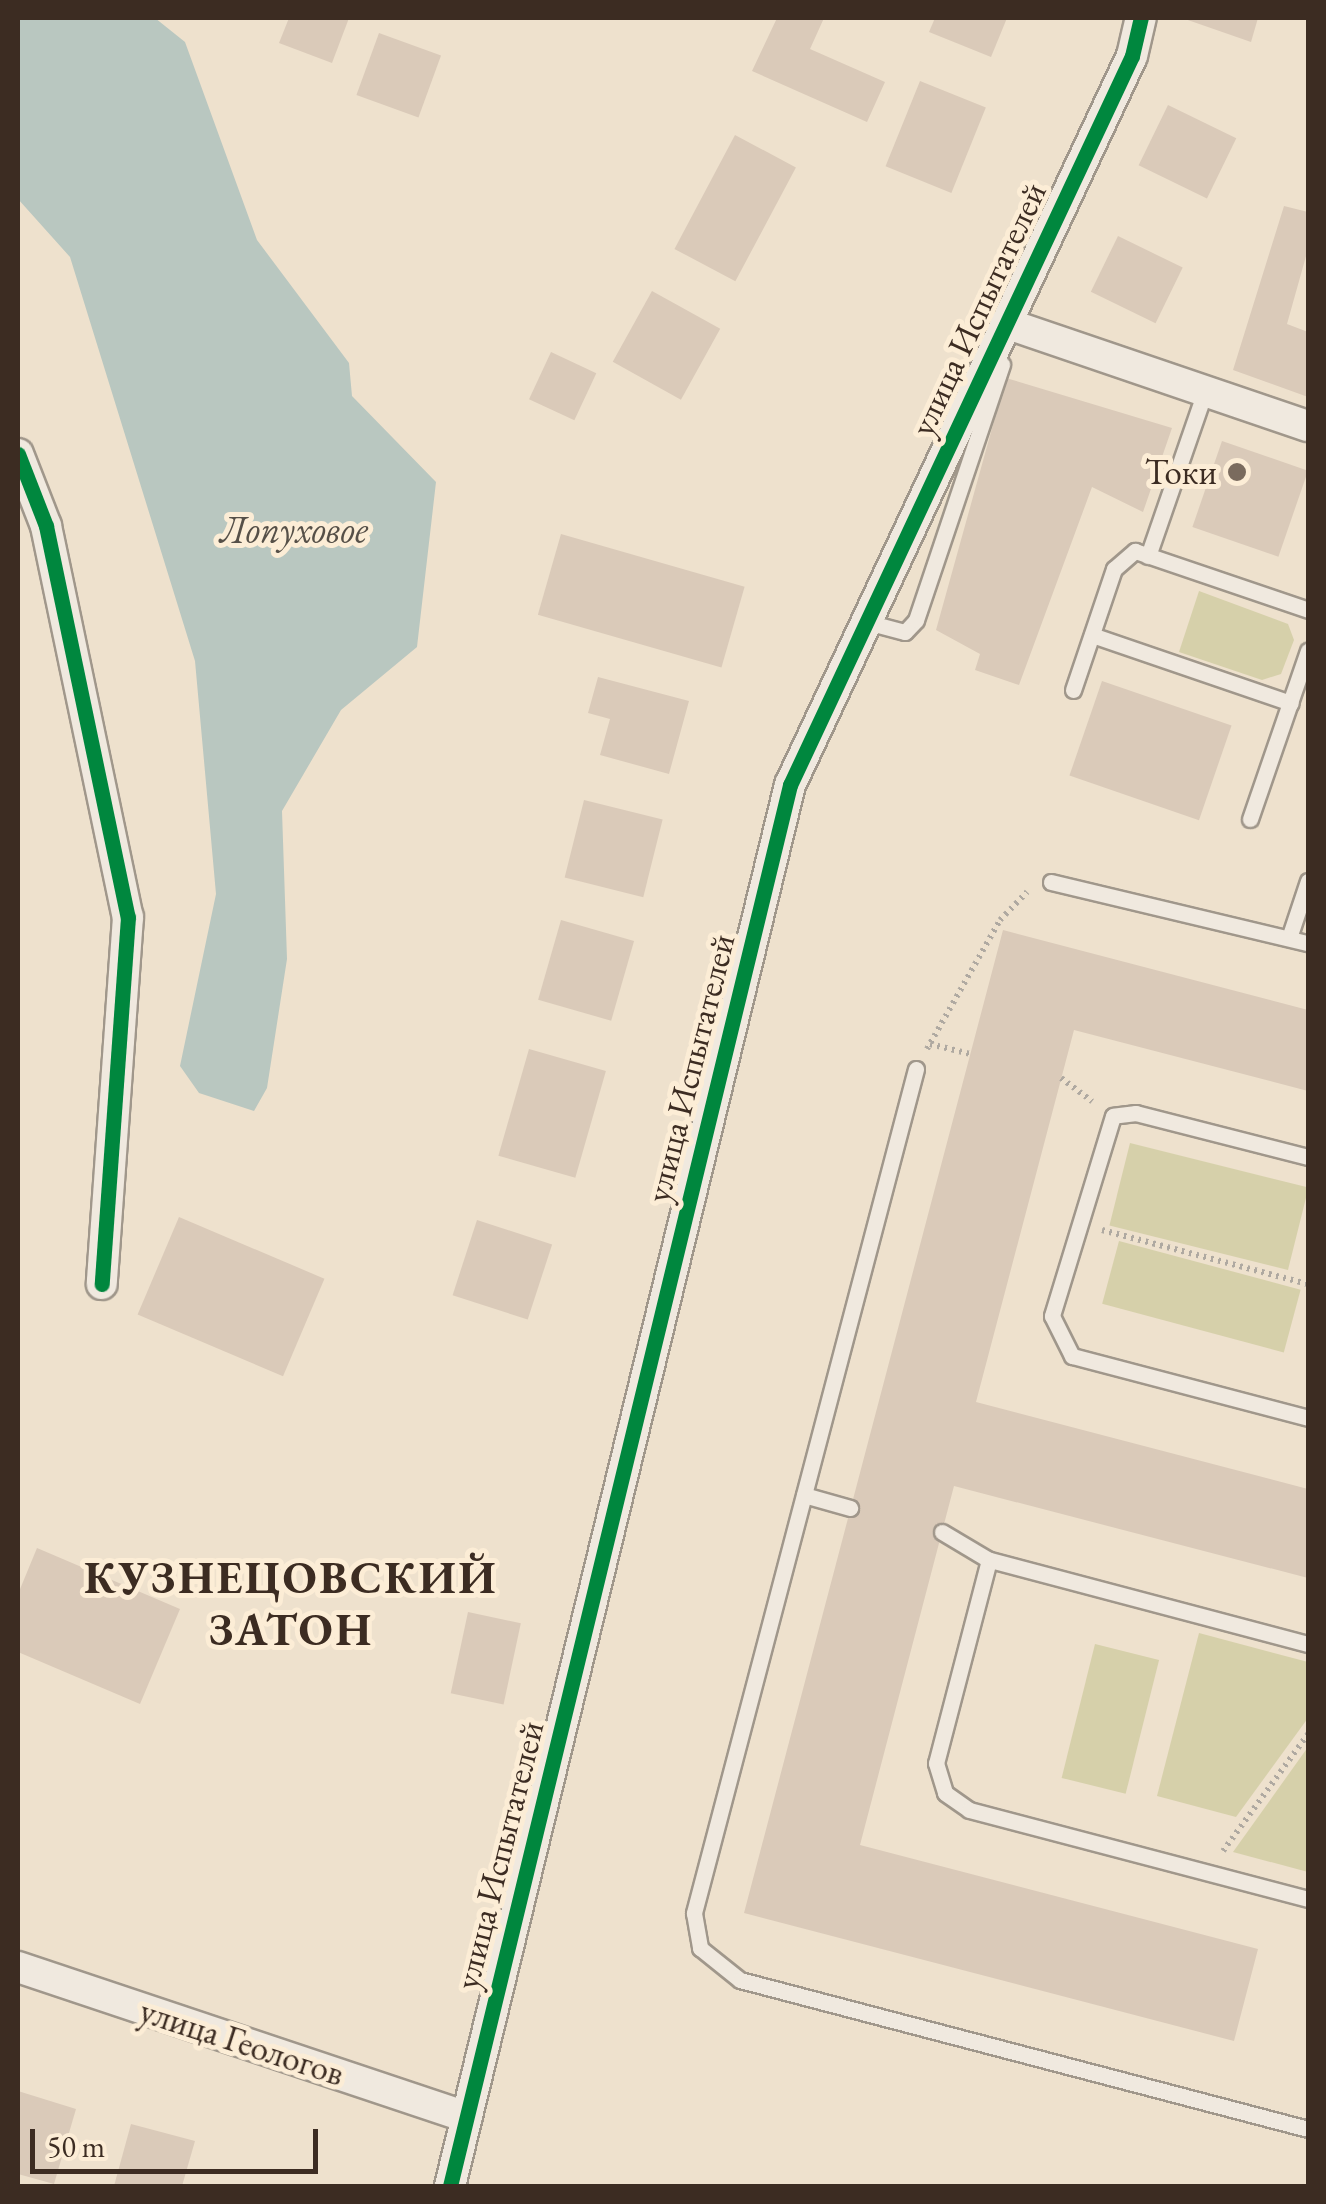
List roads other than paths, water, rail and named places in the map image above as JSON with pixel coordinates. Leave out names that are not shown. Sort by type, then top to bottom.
[{"type":"street","name":"улица Испытателей","points":[[450,2186],[782,814],[863,620],[1010,324],[1132,56],[1141,18]]},
{"type":"street","points":[[1010,324],[1308,426]]},
{"type":"street","points":[[18,454],[46,526],[128,916],[102,1284]]},
{"type":"street","name":"улица Геологов","points":[[18,1967],[467,2117]]},
{"type":"lane","points":[[863,620],[905,632],[916,620],[1010,324]]},
{"type":"lane","points":[[1148,556],[1205,391]]},
{"type":"lane","points":[[1072,690],[1118,564],[1134,551],[1308,610]]},
{"type":"lane","points":[[1092,634],[1291,703]]},
{"type":"lane","points":[[1250,820],[1308,651]]},
{"type":"lane","points":[[1289,938],[1308,881]]},
{"type":"lane","points":[[1051,882],[1308,943]]},
{"type":"lane","points":[[916,1069],[694,1912],[708,1961],[740,1980],[1308,2128]]},
{"type":"lane","points":[[1308,1158],[1136,1113],[1112,1116],[1076,1224],[1052,1316],[1072,1356],[1308,1418]]},
{"type":"lane","points":[[804,1496],[850,1508]]},
{"type":"lane","points":[[942,1532],[989,1560],[1308,1644]]},
{"type":"lane","points":[[989,1560],[936,1763],[944,1793],[968,1810],[1308,1899]]},
{"type":"water","name":"Лопуховое","points":[[18,18],[155,18],[185,42],[257,240],[349,363],[352,396],[436,482],[417,647],[341,710],[282,811],[287,959],[267,1088],[254,1111],[199,1093],[180,1066],[216,894],[195,661],[70,257],[18,199]]},
{"type":"place","name":"Токи","points":[[1237,472]]},
{"type":"district","name":"КУЗНЕЦОВСКИЙ ЗАТОН","points":[[291,1604]]}]
